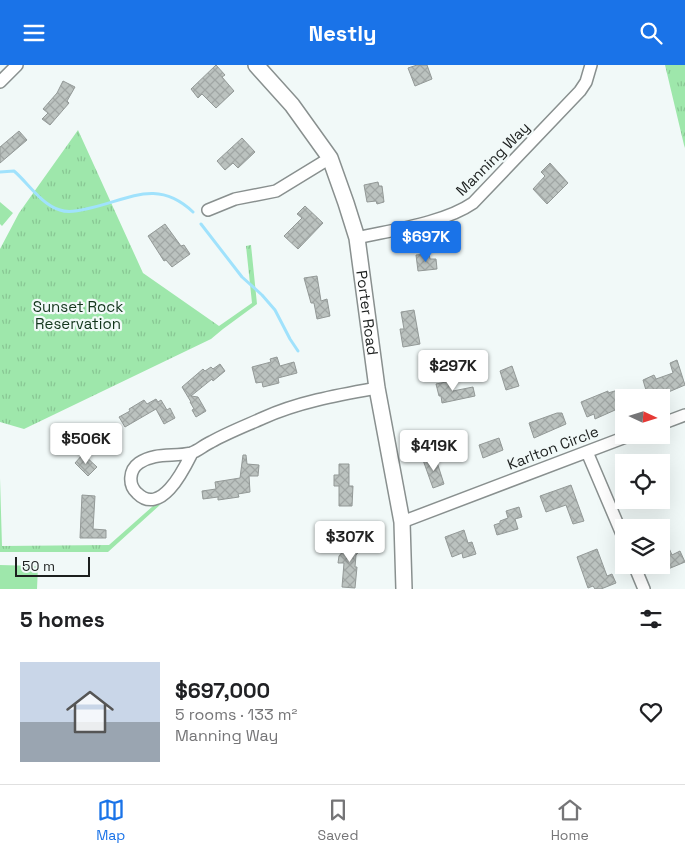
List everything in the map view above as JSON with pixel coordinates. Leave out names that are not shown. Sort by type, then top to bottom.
[{"type":"street","points":[[0,82],[17,65]]},
{"type":"street","name":"Porter Road","points":[[256,65],[292,105],[330,158],[357,238],[377,388],[402,522],[404,589]]},
{"type":"street","name":"Manning Way","points":[[357,238],[442,218],[463,210],[473,203],[580,91],[586,82],[591,65]]},
{"type":"street","points":[[208,210],[235,199],[276,191],[330,158]]},
{"type":"street","points":[[192,453],[181,475],[166,493],[158,498],[148,499],[138,495],[134,490],[131,477],[135,468],[140,463],[157,456],[192,453],[230,432],[290,408],[326,398],[377,388]]},
{"type":"street","points":[[670,420],[685,415]]},
{"type":"street","name":"Karlton Circle","points":[[402,522],[615,441]]},
{"type":"street","points":[[587,452],[615,519]]},
{"type":"street","points":[[638,574],[644,589]]},
{"type":"green space","points":[[665,65],[685,65],[685,148],[684,145]]},
{"type":"green space","name":"Sunset Rock Reservation","points":[[78,130],[143,273],[219,326],[252,303],[246,246],[251,245],[257,304],[211,339],[24,429],[0,422],[0,249],[19,213]]},
{"type":"green space","points":[[0,202],[13,213],[2,226],[0,224]]},
{"type":"green space","points":[[0,478],[2,546],[109,545],[153,506],[161,504],[108,552],[0,552]]},
{"type":"green space","points":[[0,565],[38,566],[37,589],[0,589]]},
{"type":"building","points":[[216,65],[225,75],[222,77],[234,91],[216,108],[202,94],[198,98],[191,89]]},
{"type":"building","points":[[417,65],[427,65],[432,79],[415,86],[408,68]]},
{"type":"building","points":[[63,81],[75,87],[67,101],[69,103],[50,125],[42,119],[48,113],[43,109],[57,93]]},
{"type":"building","points":[[19,131],[27,140],[0,163],[0,147]]},
{"type":"building","points":[[242,138],[255,152],[238,168],[233,163],[225,170],[217,161]]},
{"type":"building","points":[[550,163],[568,183],[547,204],[533,189],[545,176],[541,172]]},
{"type":"building","points":[[378,182],[379,186],[382,186],[384,202],[377,204],[376,201],[367,202],[364,185]]},
{"type":"building","points":[[305,206],[323,223],[298,249],[284,236],[302,218],[297,214]]},
{"type":"building","points":[[165,224],[181,246],[184,245],[190,254],[172,267],[166,260],[164,261],[148,236]]},
{"type":"building","points":[[429,254],[430,259],[436,259],[437,269],[418,271],[416,255]]},
{"type":"building","points":[[317,276],[321,301],[327,299],[330,316],[317,319],[314,303],[311,303],[304,278]]},
{"type":"building","points":[[414,310],[420,344],[403,347],[400,329],[404,329],[401,312]]},
{"type":"building","points":[[277,357],[280,366],[294,362],[297,373],[278,378],[279,383],[263,387],[262,382],[256,383],[252,367],[271,362],[270,359]]},
{"type":"building","points":[[677,360],[685,385],[670,391],[670,389],[646,389],[643,380],[654,375],[656,379],[673,373],[670,363]]},
{"type":"building","points":[[220,364],[225,371],[191,396],[198,397],[206,411],[196,417],[192,410],[194,409],[191,402],[182,387],[203,369],[205,371],[211,367],[213,369]]},
{"type":"building","points":[[512,366],[519,386],[506,390],[500,371]]},
{"type":"building","points":[[451,381],[453,391],[473,387],[475,396],[442,403],[436,384]]},
{"type":"building","points":[[608,391],[608,393],[615,391],[615,410],[595,419],[594,414],[587,417],[581,402]]},
{"type":"building","points":[[156,399],[158,402],[161,400],[167,410],[170,408],[175,418],[164,424],[156,409],[125,427],[119,417],[144,400],[147,404]]},
{"type":"building","points":[[562,413],[566,424],[534,438],[529,423]]},
{"type":"building","points":[[88,426],[98,435],[80,453],[70,444]]},
{"type":"building","points":[[499,438],[503,450],[483,458],[479,445]]},
{"type":"building","points":[[83,454],[97,467],[88,476],[75,463]]},
{"type":"building","points":[[243,455],[246,455],[247,464],[259,465],[258,476],[249,476],[250,492],[238,494],[239,497],[218,500],[218,497],[203,499],[202,491],[216,489],[215,482],[240,478]]},
{"type":"building","points":[[435,456],[444,484],[433,488],[423,460]]},
{"type":"building","points":[[339,464],[349,464],[349,486],[353,486],[352,506],[339,506],[339,486],[334,486],[334,475],[339,475]]},
{"type":"building","points":[[571,485],[584,521],[573,524],[566,505],[546,512],[540,496]]},
{"type":"building","points":[[82,495],[95,496],[93,529],[106,530],[106,538],[80,538]]},
{"type":"building","points":[[519,507],[522,517],[515,519],[518,529],[497,535],[494,525],[508,518],[506,511]]},
{"type":"building","points":[[464,530],[468,543],[472,542],[476,554],[463,558],[462,553],[452,557],[445,537]]},
{"type":"building","points":[[354,538],[364,546],[356,555],[355,588],[342,587],[344,563],[338,563],[339,556]]},
{"type":"building","points":[[597,549],[607,576],[612,574],[616,583],[601,589],[595,589],[593,586],[588,588],[577,557]]},
{"type":"building","points":[[670,550],[672,555],[680,551],[685,562],[670,568]]},
{"type":"waterway","points":[[0,172],[14,171],[47,203],[63,211],[80,210],[141,194],[154,194],[179,201],[193,212]]},
{"type":"waterway","points":[[201,224],[242,277],[275,310],[298,351]]}]
